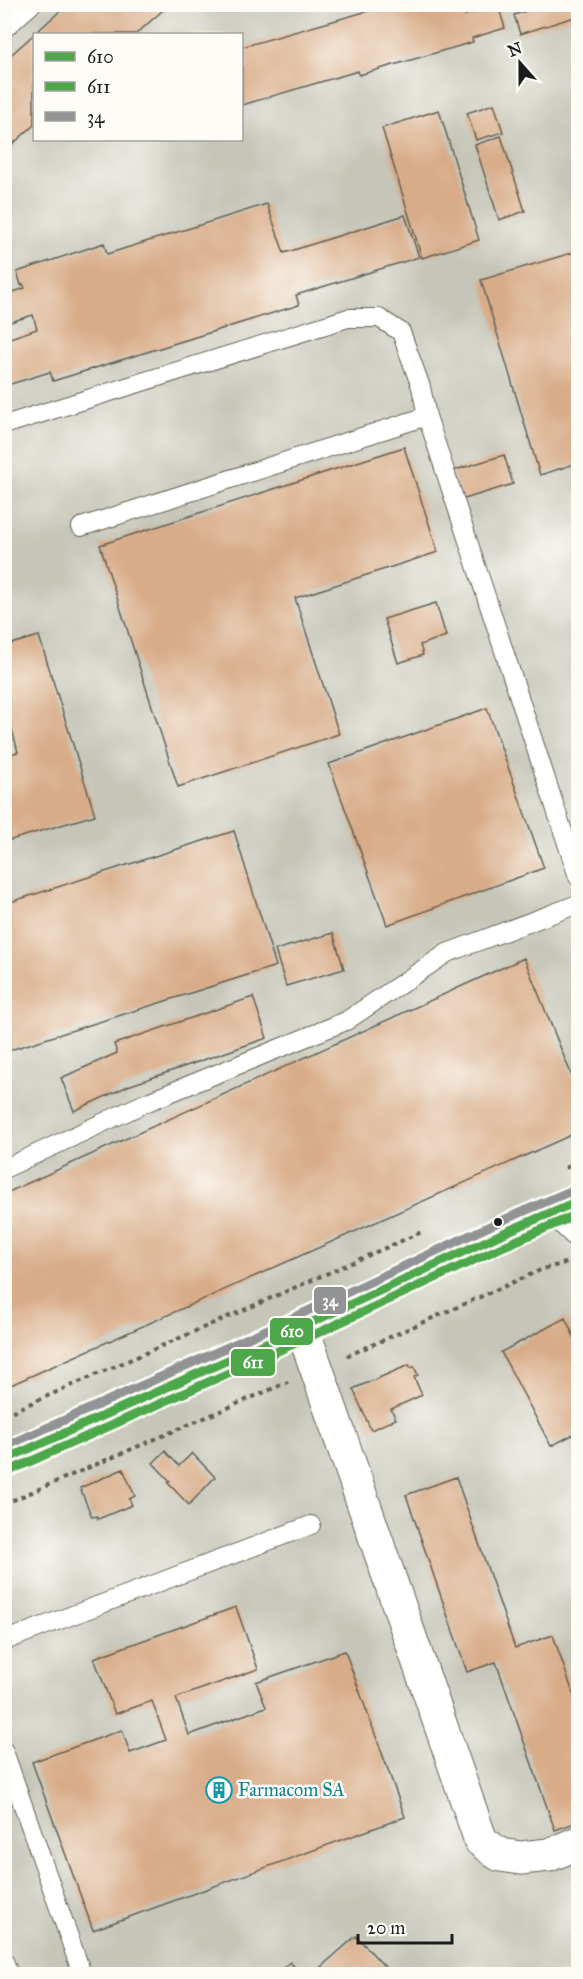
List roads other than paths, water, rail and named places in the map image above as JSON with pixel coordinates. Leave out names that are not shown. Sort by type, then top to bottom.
[{"type":"main road","points":[[4,1460],[302,1328],[571,1214]]},
{"type":"street","points":[[302,1328],[481,1841],[500,1855],[521,1858],[549,1855],[579,1843]]},
{"type":"lane","points":[[4,29],[32,4]]},
{"type":"lane","points":[[4,425],[348,318],[379,318],[402,332],[421,387],[427,416],[579,877]]},
{"type":"lane","points":[[81,527],[427,416]]},
{"type":"lane","points":[[4,1169],[145,1103],[346,1021],[447,953],[579,904]]},
{"type":"lane","points":[[4,1641],[311,1525]]},
{"type":"lane","points":[[4,1751],[82,1974]]},
{"type":"lane","points":[[4,1961],[9,1974]]},
{"type":"place","name":"Farmacom SA","points":[[219,1790]]}]
